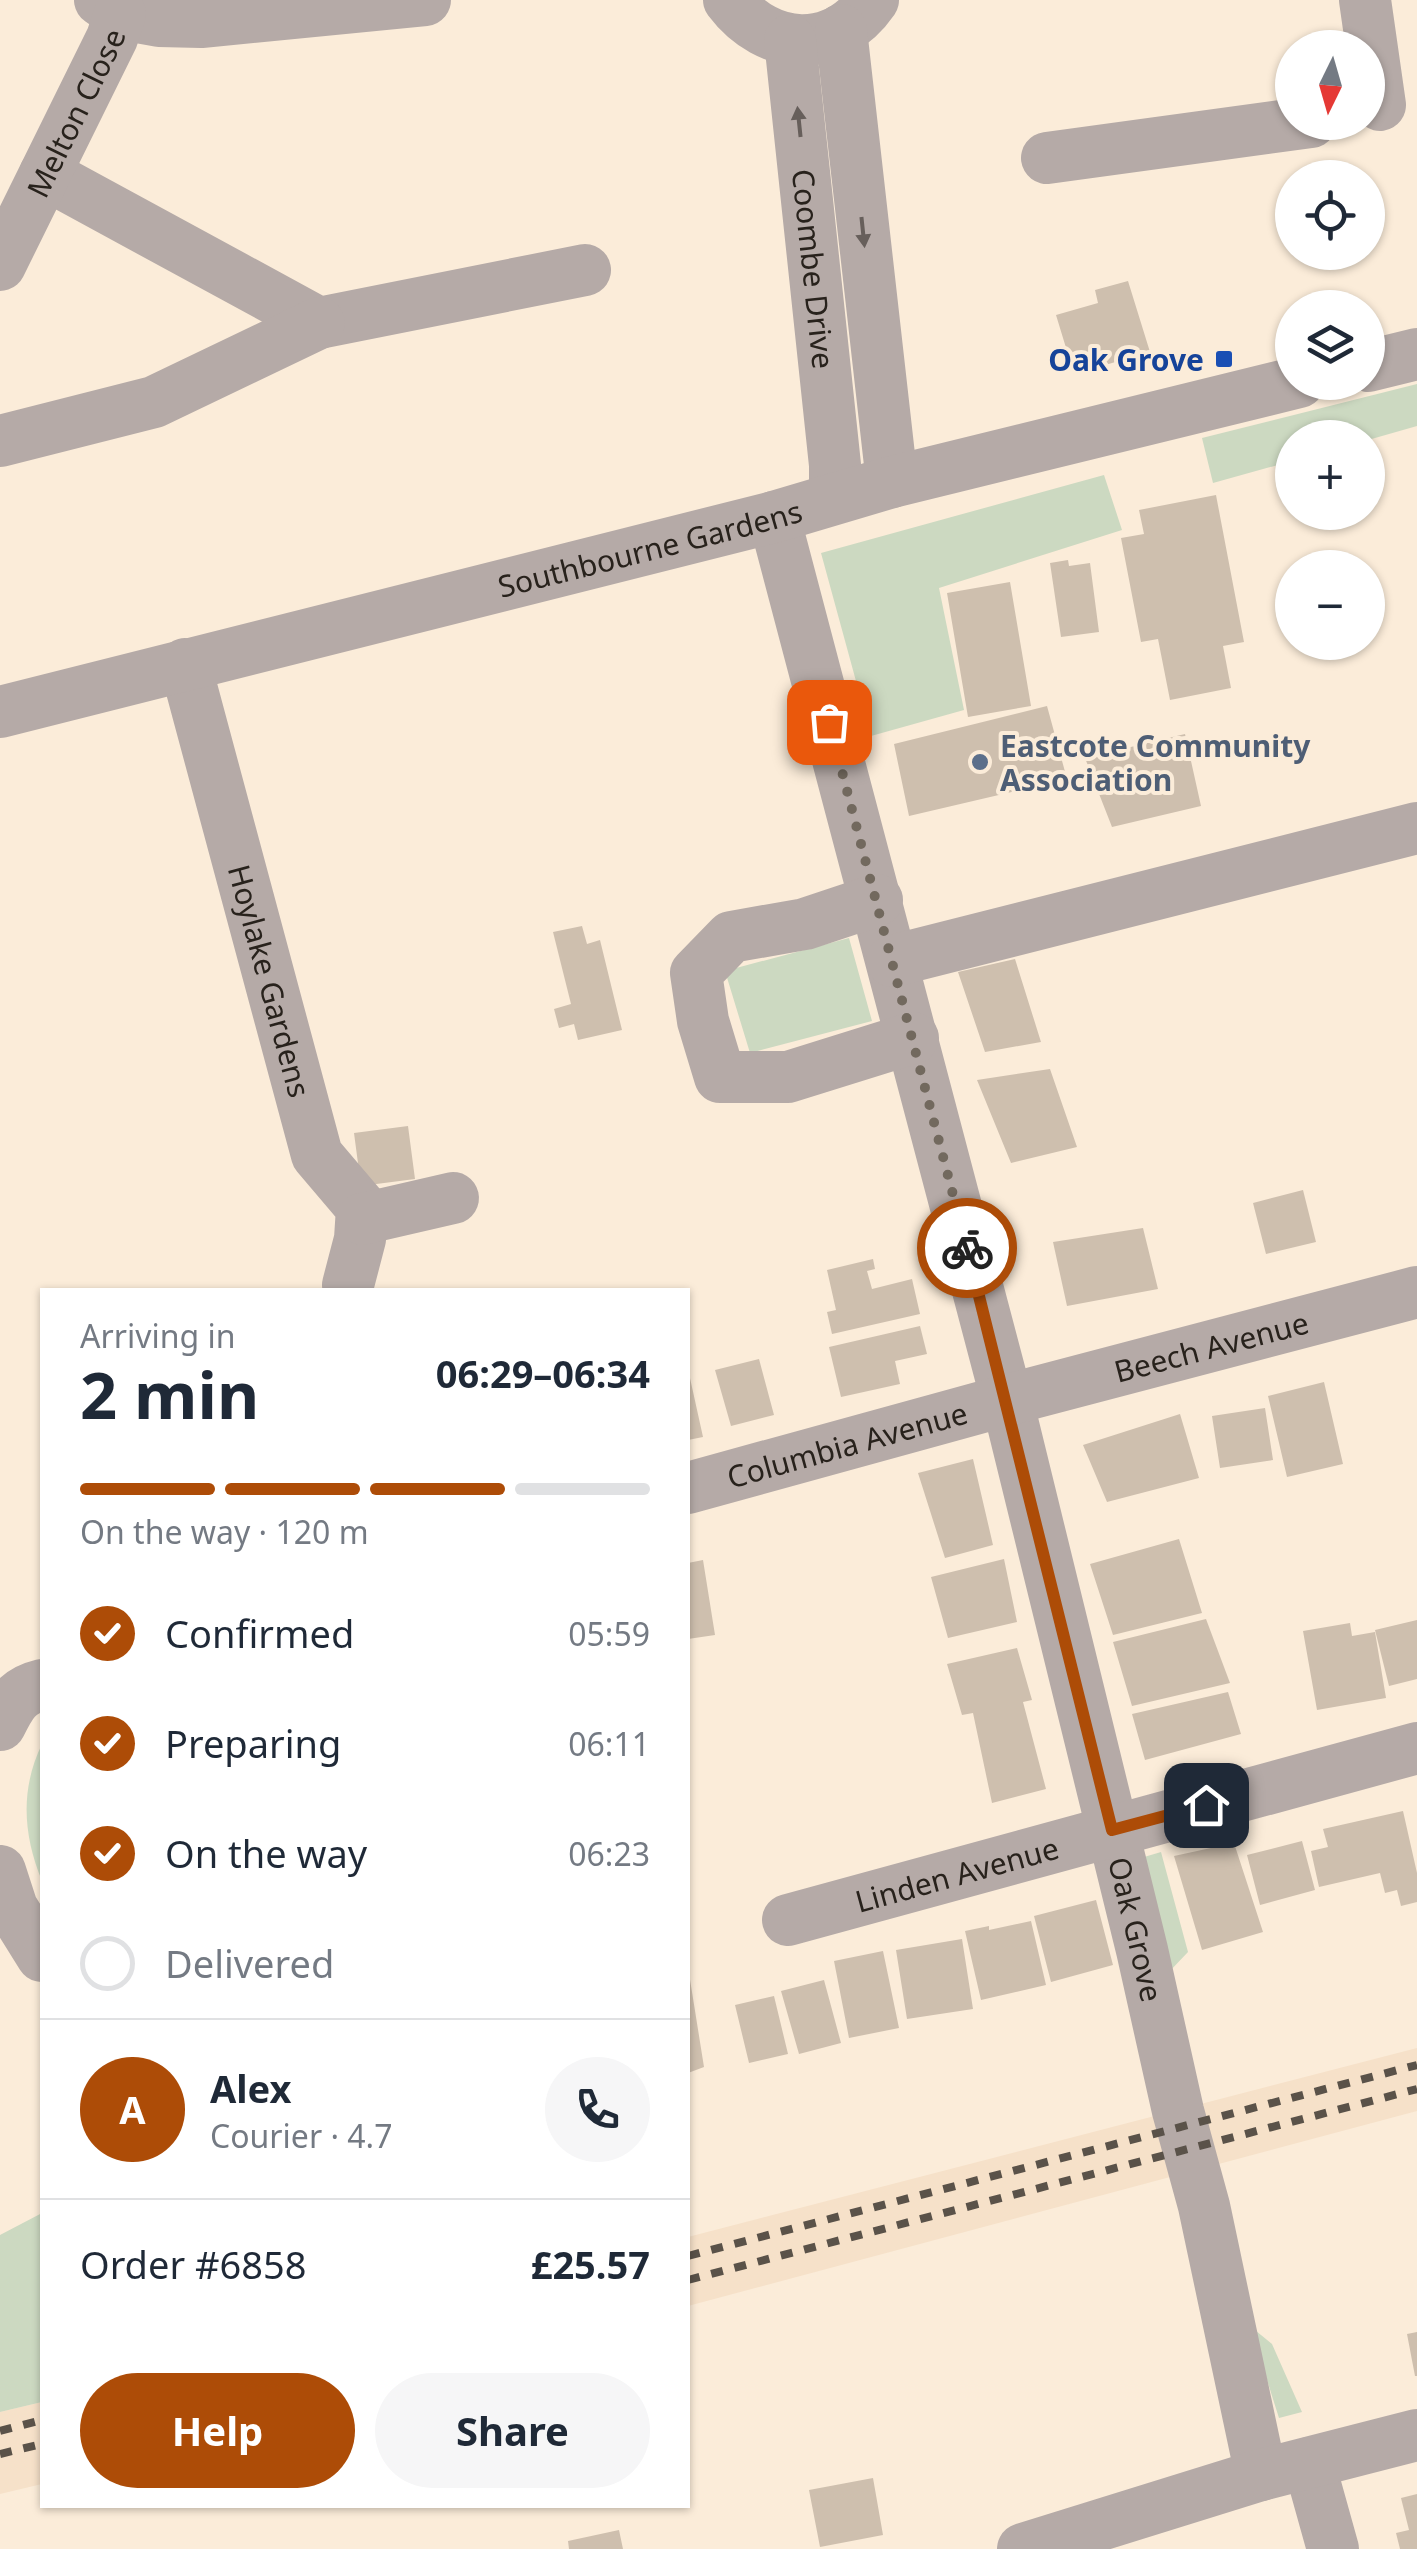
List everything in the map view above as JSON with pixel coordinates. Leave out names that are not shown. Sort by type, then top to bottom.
[{"type":"street","points":[[110,7],[159,21],[201,22],[256,8],[425,0]]},
{"type":"street","points":[[729,0],[742,18],[765,32],[790,40]]},
{"type":"street","points":[[1365,0],[1388,103]]},
{"type":"street","name":"Melton Close","points":[[0,265],[112,38],[110,7]]},
{"type":"street","name":"Coombe Drive","points":[[836,498],[790,40],[816,40],[857,15],[892,482]]},
{"type":"street","points":[[1048,158],[1275,127]]},
{"type":"street","points":[[45,174],[319,323]]},
{"type":"street","points":[[0,441],[154,402],[319,323],[585,270]]},
{"type":"street","points":[[1385,362],[1417,354]]},
{"type":"street","name":"Southbourne Gardens","points":[[0,712],[774,517],[892,482],[1275,388]]},
{"type":"street","name":"Oak Grove","points":[[774,517],[1007,1400],[1204,2206],[1286,2469],[1333,2549]]},
{"type":"street","name":"Hoylake Gardens","points":[[184,664],[317,1156],[362,1208],[362,1219]]},
{"type":"street","points":[[892,961],[1172,910],[1417,828]]},
{"type":"street","points":[[877,900],[805,924],[731,937],[696,974],[703,1021],[720,1077],[788,1078],[913,1038]]},
{"type":"street","points":[[348,1285],[362,1219],[453,1198]]},
{"type":"street","name":"Beech Avenue","points":[[1007,1400],[1417,1292]]},
{"type":"street","name":"Columbia Avenue","points":[[690,1487],[1007,1400]]},
{"type":"street","name":"Linden Avenue","points":[[788,1920],[1417,1748]]},
{"type":"street","points":[[0,1871],[12,1908],[40,1953]]},
{"type":"street","points":[[1024,2549],[1286,2469],[1417,2435]]},
{"type":"shaded area","points":[[1417,2048],[1417,2111],[690,2305],[690,2236]]},
{"type":"shaded area","points":[[40,2402],[40,2484],[0,2494],[0,2412]]},
{"type":"green space","points":[[1417,384],[1417,426],[1385,435],[1385,420],[1275,420],[1275,466],[1213,483],[1202,438],[1353,400],[1385,400],[1385,392]]},
{"type":"green space","points":[[1104,475],[1122,530],[939,588],[964,710],[871,736],[821,553]]},
{"type":"green space","points":[[849,938],[872,1021],[750,1053],[725,971]]},
{"type":"green space","points":[[40,1749],[40,1875],[31,1847],[27,1812]]},
{"type":"green space","points":[[1161,1852],[1188,1952],[1168,1973],[1134,1860]]},
{"type":"green space","points":[[40,2214],[40,2402],[0,2412],[0,2235]]},
{"type":"green space","points":[[1250,2326],[1272,2344],[1302,2412],[1279,2418]]},
{"type":"building","points":[[1128,281],[1150,352],[1074,374],[1056,315],[1098,303],[1095,290]]},
{"type":"building","points":[[1216,495],[1244,642],[1223,646],[1231,688],[1170,700],[1158,639],[1141,642],[1121,538],[1144,534],[1139,510]]},
{"type":"building","points":[[1068,560],[1069,566],[1090,563],[1099,632],[1061,637],[1050,563]]},
{"type":"building","points":[[1010,582],[1031,706],[968,717],[947,593]]},
{"type":"building","name":"Eastcote Community Association","points":[[1047,706],[1067,779],[909,816],[894,744]]},
{"type":"building","points":[[1185,734],[1201,806],[1112,827],[1085,758]]},
{"type":"building","points":[[582,926],[587,944],[600,940],[622,1030],[578,1040],[574,1024],[559,1028],[554,1009],[571,1004],[553,932]]},
{"type":"building","points":[[1015,959],[1041,1042],[985,1052],[958,972]]},
{"type":"building","points":[[1050,1069],[1077,1147],[1011,1163],[977,1080]]},
{"type":"building","points":[[408,1126],[415,1179],[361,1186],[354,1133]]},
{"type":"building","points":[[1303,1190],[1316,1242],[1266,1254],[1253,1203]]},
{"type":"building","points":[[1143,1228],[1158,1289],[1067,1306],[1053,1242]]},
{"type":"building","points":[[873,1259],[875,1269],[867,1271],[872,1289],[912,1279],[920,1314],[832,1334],[827,1312],[836,1310],[827,1270]]},
{"type":"building","points":[[920,1326],[927,1354],[895,1361],[900,1384],[841,1397],[829,1347]]},
{"type":"building","points":[[759,1359],[774,1415],[731,1426],[715,1370]]},
{"type":"building","points":[[690,1378],[703,1437],[690,1440]]},
{"type":"building","points":[[1324,1382],[1343,1464],[1287,1477],[1268,1396]]},
{"type":"building","points":[[1265,1408],[1273,1460],[1220,1468],[1212,1416]]},
{"type":"building","points":[[1180,1414],[1199,1478],[1107,1502],[1083,1445]]},
{"type":"building","points":[[973,1459],[993,1545],[945,1558],[918,1473]]},
{"type":"building","points":[[1179,1539],[1202,1613],[1113,1635],[1090,1564]]},
{"type":"building","points":[[1004,1559],[1017,1622],[948,1638],[931,1577]]},
{"type":"building","points":[[703,1560],[715,1635],[690,1639],[690,1563]]},
{"type":"building","points":[[1206,1619],[1230,1683],[1132,1706],[1113,1642]]},
{"type":"building","points":[[1417,1620],[1417,1679],[1389,1686],[1375,1630]]},
{"type":"building","points":[[1350,1623],[1352,1636],[1375,1632],[1386,1698],[1317,1710],[1303,1631]]},
{"type":"building","points":[[1017,1648],[1032,1700],[1023,1702],[1046,1789],[992,1803],[973,1713],[962,1715],[947,1664]]},
{"type":"building","points":[[1228,1692],[1241,1734],[1145,1760],[1132,1714]]},
{"type":"building","points":[[1403,1811],[1417,1873],[1417,1902],[1401,1906],[1397,1890],[1385,1893],[1380,1873],[1319,1887],[1311,1851],[1328,1847],[1323,1829]]},
{"type":"building","points":[[1302,1841],[1315,1890],[1260,1905],[1247,1855]]},
{"type":"building","points":[[1234,1843],[1263,1932],[1202,1950],[1174,1856]]},
{"type":"building","points":[[1096,1900],[1113,1965],[1051,1982],[1034,1916]]},
{"type":"building","points":[[1031,1921],[1046,1985],[981,2000],[965,1931]]},
{"type":"building","points":[[962,1939],[973,2009],[907,2019],[896,1950]]},
{"type":"building","points":[[883,1951],[899,2028],[849,2038],[834,1961]]},
{"type":"building","points":[[690,1980],[704,2067],[690,2072]]},
{"type":"building","points":[[824,1980],[841,2043],[799,2054],[781,1991]]},
{"type":"building","points":[[774,1996],[788,2054],[749,2063],[735,2005]]},
{"type":"building","points":[[1417,2332],[1417,2376],[1415,2376],[1407,2334]]},
{"type":"building","points":[[873,2478],[883,2535],[820,2547],[809,2490]]},
{"type":"building","points":[[1417,2494],[1417,2549],[1400,2549],[1396,2533],[1409,2530],[1401,2498]]},
{"type":"building","points":[[619,2530],[623,2549],[569,2549],[568,2541]]},
{"type":"railway","points":[[690,2255],[1417,2065]]},
{"type":"railway","points":[[690,2279],[1417,2089]]},
{"type":"railway","points":[[0,2431],[40,2421]]},
{"type":"railway","points":[[0,2454],[40,2444]]},
{"type":"way so far","points":[[829,722],[967,1248]]},
{"type":"place","name":"Oak Grove","points":[[1224,359]]},
{"type":"place","name":"Eastcote Community Association","points":[[980,762]]},
{"type":"route","points":[[967,1248],[1112,1830],[1206,1805]]}]
